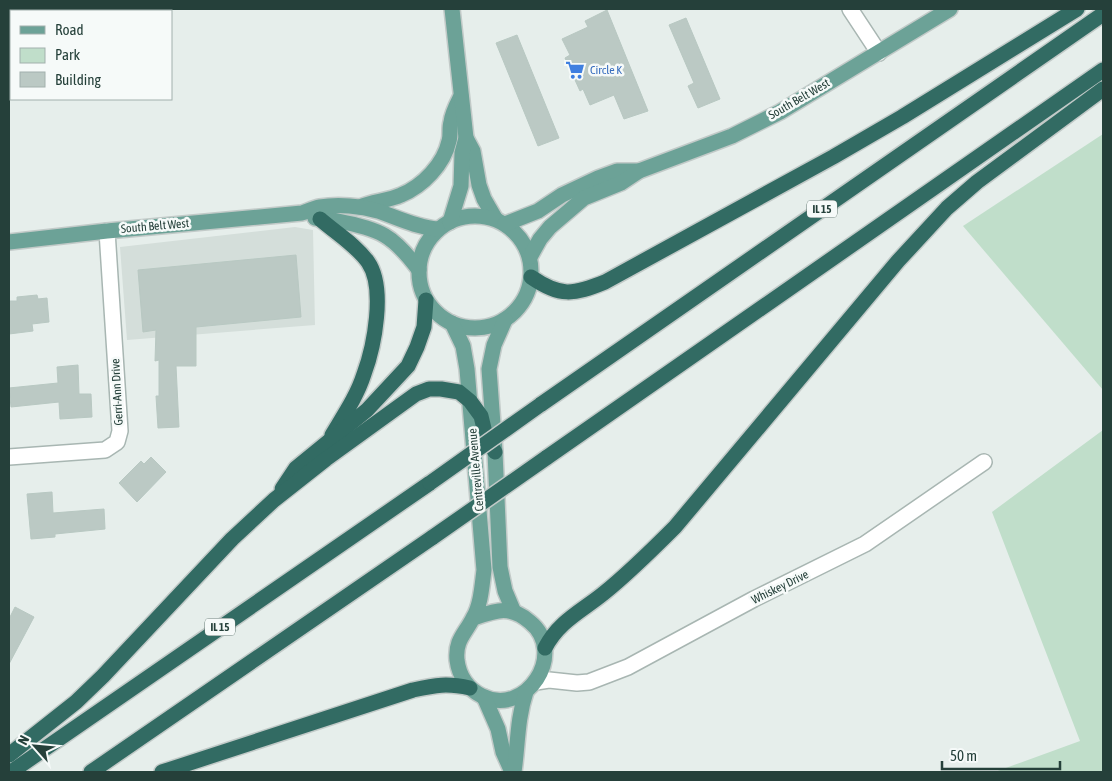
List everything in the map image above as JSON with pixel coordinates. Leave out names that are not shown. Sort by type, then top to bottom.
[{"type":"highway","points":[[531,277],[550,289],[559,292],[575,292],[605,282],[876,132],[1077,9]]},
{"type":"highway","name":"IL 15","points":[[11,772],[430,483],[1103,14]]},
{"type":"highway","points":[[91,772],[1103,70]]},
{"type":"highway","points":[[545,655],[551,637],[560,626],[604,594],[674,527],[898,261],[948,208],[977,182],[1103,88]]},
{"type":"highway","points":[[320,219],[354,247],[370,264],[376,286],[378,307],[373,343],[364,375],[328,442]]},
{"type":"highway","points":[[274,500],[296,468],[367,410],[408,366],[424,327],[426,300]]},
{"type":"highway","points":[[9,755],[76,702],[103,676],[232,539],[274,500],[326,459],[416,394],[429,389],[441,388],[458,392],[470,401],[481,416],[486,437],[495,452]]},
{"type":"highway","points":[[162,772],[413,690],[450,684],[470,688]]},
{"type":"main road","points":[[443,226],[461,186],[462,153],[466,138],[452,9]]},
{"type":"main road","name":"South Belt West","points":[[530,257],[550,226],[584,198],[621,183],[639,171],[732,136],[764,120],[950,9]]},
{"type":"main road","points":[[358,208],[401,195],[423,182],[433,171],[446,150],[450,140],[450,122],[462,95]]},
{"type":"main road","points":[[426,300],[438,313],[452,323],[470,328],[488,326],[505,320],[522,303],[531,277],[530,257],[520,238],[500,221],[482,192],[475,169],[473,151],[466,138]]},
{"type":"main road","name":"South Belt West","points":[[9,242],[302,213],[320,207],[358,208],[377,211],[417,226],[443,226],[474,215],[500,221],[538,211],[562,196],[617,171],[639,171]]},
{"type":"main road","name":"South Belt West","points":[[302,213],[320,219],[335,220],[368,228],[390,238],[404,250],[419,270]]},
{"type":"main road","name":"South Belt West","points":[[426,300],[420,287],[419,270],[424,249],[443,226]]},
{"type":"main road","name":"Centreville Avenue","points":[[505,320],[494,345],[489,369],[500,567],[505,592],[513,610]]},
{"type":"main road","name":"Centreville Avenue","points":[[452,323],[463,346],[470,401],[484,570],[482,592],[474,618],[464,631],[458,646],[457,661],[461,676],[470,688]]},
{"type":"main road","points":[[474,618],[494,611],[513,610],[535,626],[542,637],[545,655],[520,708],[517,727],[518,750],[513,772]]},
{"type":"main road","points":[[470,688],[484,696],[505,700],[512,699],[531,687]]},
{"type":"main road","points":[[484,696],[498,729],[503,752],[513,772]]},
{"type":"street","points":[[850,9],[879,53]]},
{"type":"street","name":"Gerri-Ann Drive","points":[[9,457],[105,450],[117,442],[120,431],[107,231]]},
{"type":"street","name":"Whiskey Drive","points":[[531,687],[562,680],[589,682],[628,666],[754,599],[866,544],[984,462]]},
{"type":"street","points":[[545,655],[552,672],[562,680]]},
{"type":"shaded area","points":[[295,227],[313,230],[315,325],[127,340],[120,247]]},
{"type":"green space","points":[[1103,134],[1103,390],[963,226]]},
{"type":"green space","points":[[1103,430],[1103,772],[995,772],[1080,741],[992,512]]},
{"type":"building","points":[[607,10],[648,111],[624,119],[614,95],[590,105],[583,89],[580,91],[565,58],[570,55],[562,39],[588,27],[585,21]]},
{"type":"building","points":[[686,18],[720,99],[698,108],[688,86],[694,83],[669,25]]},
{"type":"building","points":[[517,35],[559,138],[538,146],[496,43]]},
{"type":"building","points":[[296,255],[301,317],[196,327],[196,366],[176,366],[179,427],[158,428],[156,396],[159,396],[159,360],[155,361],[156,330],[143,332],[138,270]]},
{"type":"building","points":[[37,295],[38,299],[47,298],[49,322],[32,324],[33,331],[9,334],[9,301],[17,301],[17,297]]},
{"type":"building","points":[[78,365],[79,394],[91,394],[92,417],[60,419],[59,402],[11,407],[9,388],[58,383],[57,367]]},
{"type":"building","points":[[151,457],[166,472],[137,502],[119,483],[141,461],[144,464]]},
{"type":"building","points":[[52,492],[53,513],[104,509],[105,529],[55,534],[55,537],[31,539],[27,494]]},
{"type":"building","points":[[15,607],[34,617],[9,664],[9,619]]},
{"type":"place","name":"Circle K","points":[[575,70]]}]
